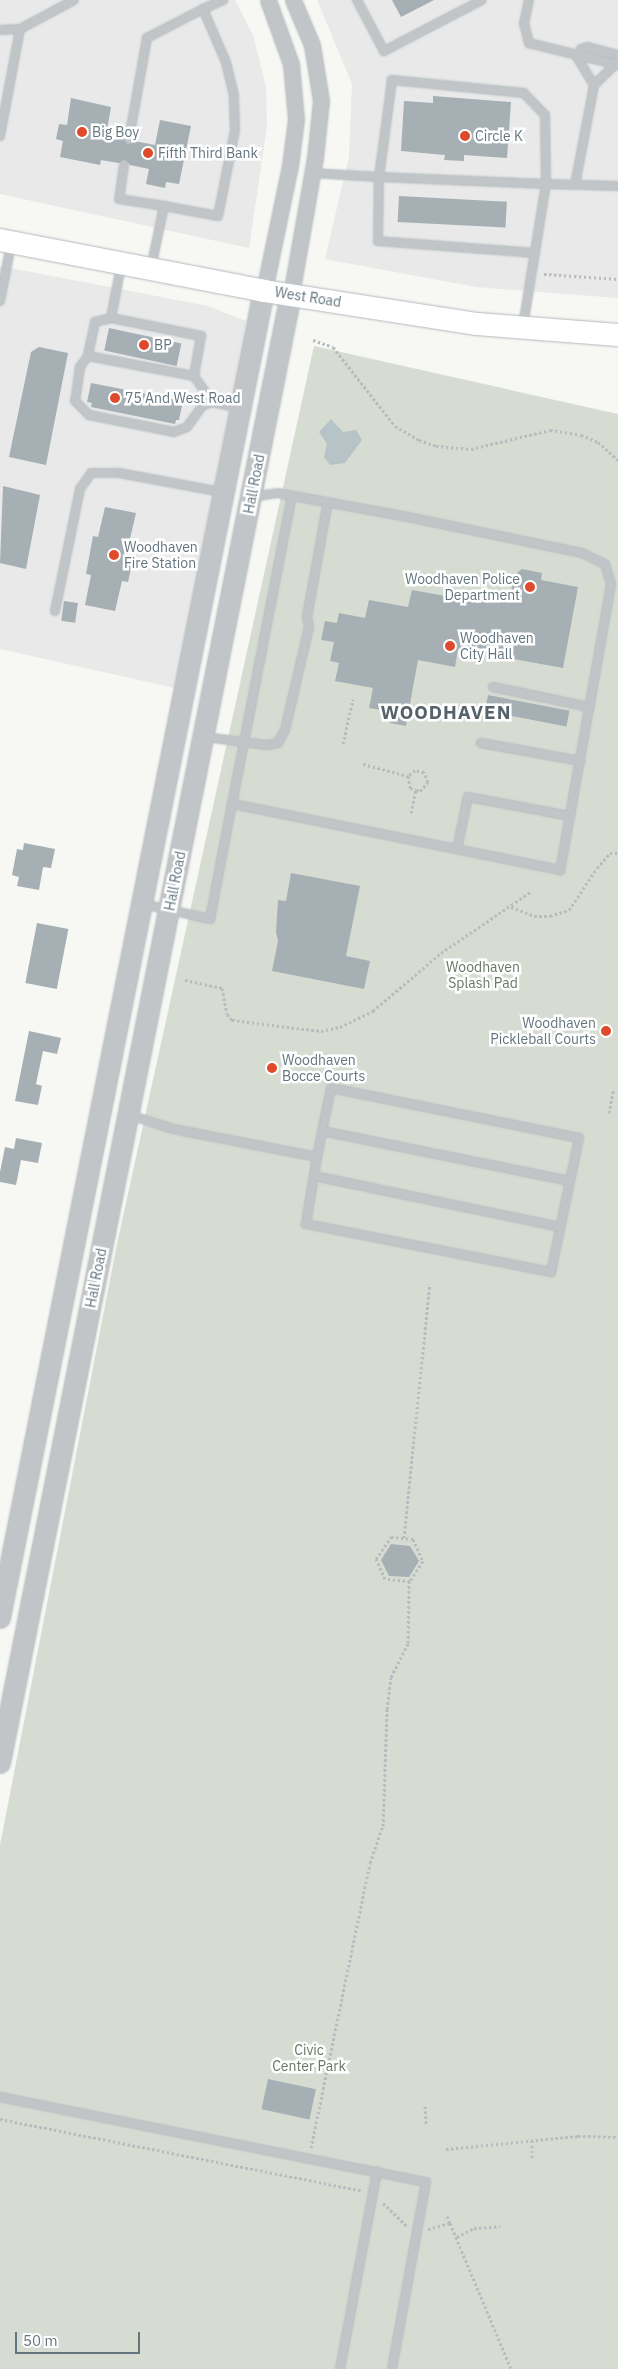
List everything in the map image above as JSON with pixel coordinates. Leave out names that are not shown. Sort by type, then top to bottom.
[{"type":"main road","name":"West Road","points":[[6,241],[264,291],[523,328],[618,335]]},
{"type":"street","name":"Hall Road","points":[[0,1618],[240,408],[290,166],[296,119],[291,64],[268,0]]},
{"type":"street","name":"Hall Road","points":[[0,1763],[252,497],[291,295],[312,173],[320,120],[317,63],[293,0]]},
{"type":"street","points":[[296,119],[320,120]]},
{"type":"street","points":[[240,408],[268,413]]},
{"type":"street","points":[[224,492],[252,497]]},
{"type":"street","points":[[176,731],[203,737]]},
{"type":"street","points":[[101,1109],[128,1114]]},
{"type":"street","points":[[33,1449],[61,1454]]},
{"type":"lane","points":[[0,30],[20,29],[74,0]]},
{"type":"lane","points":[[129,139],[148,38],[223,0]]},
{"type":"lane","points":[[357,0],[384,51],[482,0]]},
{"type":"lane","points":[[529,0],[524,23],[529,43],[577,57],[618,64]]},
{"type":"lane","points":[[124,165],[119,199],[218,216],[234,130],[234,95],[225,60],[202,9]]},
{"type":"lane","points":[[0,131],[20,29]]},
{"type":"lane","points":[[577,57],[581,49],[588,47],[618,55]]},
{"type":"lane","points":[[577,57],[594,85]]},
{"type":"lane","points":[[575,185],[594,85],[618,64]]},
{"type":"lane","points":[[523,328],[535,253],[546,184],[545,116],[524,93],[392,80],[378,177],[378,241],[535,253]]},
{"type":"lane","points":[[312,173],[618,186]]},
{"type":"lane","points":[[150,270],[164,206]]},
{"type":"lane","points":[[0,301],[6,241]]},
{"type":"lane","points":[[111,318],[121,264]]},
{"type":"lane","points":[[194,376],[201,336],[111,318],[95,322],[88,356],[80,366],[75,401],[89,415],[174,432],[187,427],[202,406],[212,402],[240,408]]},
{"type":"lane","points":[[88,356],[194,376],[212,402]]},
{"type":"lane","points":[[55,611],[80,489],[90,473],[119,473],[224,492]]},
{"type":"lane","points":[[232,804],[560,870],[611,585],[605,564],[572,551],[277,493],[252,497]]},
{"type":"lane","points":[[142,904],[210,919],[292,496]]},
{"type":"lane","points":[[203,737],[244,742],[278,743],[284,730],[309,627],[307,617],[328,502]]},
{"type":"lane","points":[[492,687],[590,706]]},
{"type":"lane","points":[[481,743],[580,761]]},
{"type":"lane","points":[[457,849],[468,797],[570,816]]},
{"type":"lane","points":[[331,1088],[579,1138],[551,1272],[306,1224],[317,1157],[331,1088]]},
{"type":"lane","points":[[128,1114],[173,1128],[317,1157]]},
{"type":"lane","points":[[322,1131],[570,1181]]},
{"type":"lane","points":[[314,1176],[560,1227]]},
{"type":"lane","points":[[0,2097],[426,2182],[392,2369]]},
{"type":"lane","points":[[340,2369],[377,2171]]},
{"type":"path","points":[[544,274],[618,279]]},
{"type":"path","points":[[313,340],[333,347],[395,426],[419,440],[436,446],[471,449],[550,430],[582,435],[598,442],[618,460]]},
{"type":"path","points":[[343,744],[353,699]]},
{"type":"path","points":[[363,764],[408,776]]},
{"type":"path","points":[[416,770],[424,772],[428,782],[420,791],[416,790],[410,788],[408,776],[416,770]]},
{"type":"path","points":[[411,813],[416,790]]},
{"type":"path","points":[[511,907],[534,916],[550,916],[569,910],[596,868],[610,853],[618,853]]},
{"type":"path","points":[[185,980],[222,988],[228,1014],[232,1020],[321,1031],[340,1027],[373,1011],[441,953],[532,891]]},
{"type":"path","points":[[609,1113],[614,1088]]},
{"type":"path","points":[[404,1538],[430,1284]]},
{"type":"path","points":[[311,2149],[368,1873],[383,1826],[387,1709],[391,1676],[408,1643],[409,1581],[424,1561],[414,1539],[391,1537],[376,1559],[385,1579],[409,1581]]},
{"type":"path","points":[[425,2106],[426,2124]]},
{"type":"path","points":[[0,2119],[304,2179],[372,2195],[399,2220],[418,2228],[432,2229],[450,2223]]},
{"type":"path","points":[[446,2149],[578,2136],[618,2137]]},
{"type":"path","points":[[532,2140],[532,2158]]},
{"type":"path","points":[[304,2179],[306,2173]]},
{"type":"path","points":[[447,2216],[511,2369]]},
{"type":"path","points":[[457,2237],[474,2228],[500,2226]]},
{"type":"shaded area","points":[[0,0],[235,0],[253,35],[266,87],[267,126],[249,248],[0,194]]},
{"type":"shaded area","points":[[317,0],[618,0],[618,298],[476,287],[325,259],[349,156],[352,84]]},
{"type":"shaded area","points":[[0,266],[208,306],[246,321],[175,688],[0,649]]},
{"type":"shaded area","points":[[331,419],[343,432],[356,430],[362,440],[345,463],[330,465],[324,457],[327,444],[319,432]]},
{"type":"green space","name":"Civic Center Park","points":[[314,346],[618,414],[618,2369],[0,2369],[0,1845],[117,1244]]},
{"type":"building","points":[[392,0],[434,0],[401,17]]},
{"type":"building","points":[[433,96],[511,102],[507,158],[464,155],[464,161],[444,160],[445,155],[401,151],[404,101],[433,103]]},
{"type":"building","points":[[71,98],[111,107],[106,136],[124,139],[128,144],[134,141],[155,145],[160,120],[191,126],[179,184],[166,182],[165,188],[146,184],[149,169],[130,165],[125,160],[119,163],[101,160],[100,165],[60,157],[63,141],[56,139],[59,124],[67,125]]},
{"type":"building","points":[[399,196],[507,202],[505,228],[398,222]]},
{"type":"building","points":[[109,328],[181,343],[177,366],[104,350]]},
{"type":"building","points":[[39,347],[68,353],[46,465],[9,457],[31,352]]},
{"type":"building","points":[[91,383],[183,401],[179,420],[176,420],[175,424],[91,407],[92,403],[87,402]]},
{"type":"building","points":[[3,486],[40,495],[26,569],[0,563]]},
{"type":"building","points":[[105,507],[136,513],[129,543],[136,545],[128,582],[122,581],[115,611],[85,605],[91,575],[86,574],[93,536],[98,537]]},
{"type":"building","name":"Woodhaven City Hall","points":[[522,569],[542,573],[541,580],[578,587],[563,668],[458,649],[455,667],[418,660],[406,726],[390,723],[392,712],[369,708],[373,688],[335,681],[339,663],[330,661],[334,642],[321,640],[325,621],[337,623],[339,613],[365,618],[369,600],[408,607],[412,590],[468,600],[469,591],[510,598],[514,575]]},
{"type":"building","points":[[64,601],[78,603],[75,623],[61,621]]},
{"type":"building","points":[[488,695],[569,711],[566,727],[485,711]]},
{"type":"building","points":[[24,843],[55,849],[51,868],[43,867],[39,890],[17,886],[19,877],[12,875],[17,849],[23,850]]},
{"type":"building","points":[[291,873],[360,886],[346,956],[370,961],[364,989],[272,971],[278,941],[276,932],[278,900],[286,901]]},
{"type":"building","points":[[37,923],[68,929],[57,989],[25,983]]},
{"type":"building","points":[[29,1031],[61,1038],[57,1054],[43,1051],[36,1084],[42,1086],[38,1105],[15,1101]]},
{"type":"building","points":[[16,1138],[42,1143],[38,1163],[21,1160],[16,1185],[0,1182],[0,1172],[5,1147],[14,1149]]},
{"type":"building","points":[[391,1544],[410,1546],[419,1561],[409,1577],[389,1576],[381,1560]]},
{"type":"building","points":[[268,2079],[316,2089],[309,2120],[262,2109]]},
{"type":"place","name":"Big Boy","points":[[82,132]]},
{"type":"place","name":"Circle K","points":[[465,136]]},
{"type":"place","name":"Fifth Third Bank","points":[[148,153]]},
{"type":"place","name":"BP","points":[[144,345]]},
{"type":"place","name":"75 And West Road","points":[[115,398]]},
{"type":"place","name":"Woodhaven Fire Station","points":[[114,555]]},
{"type":"place","name":"Woodhaven Police Department","points":[[530,587]]},
{"type":"place","name":"Woodhaven City Hall","points":[[450,646]]},
{"type":"place","name":"Woodhaven Pickleball Courts","points":[[606,1031]]},
{"type":"place","name":"Woodhaven Bocce Courts","points":[[272,1068]]},
{"type":"district","name":"WOODHAVEN","points":[[446,713]]},
{"type":"park label","name":"Woodhaven Splash Pad","points":[[483,976]]}]
